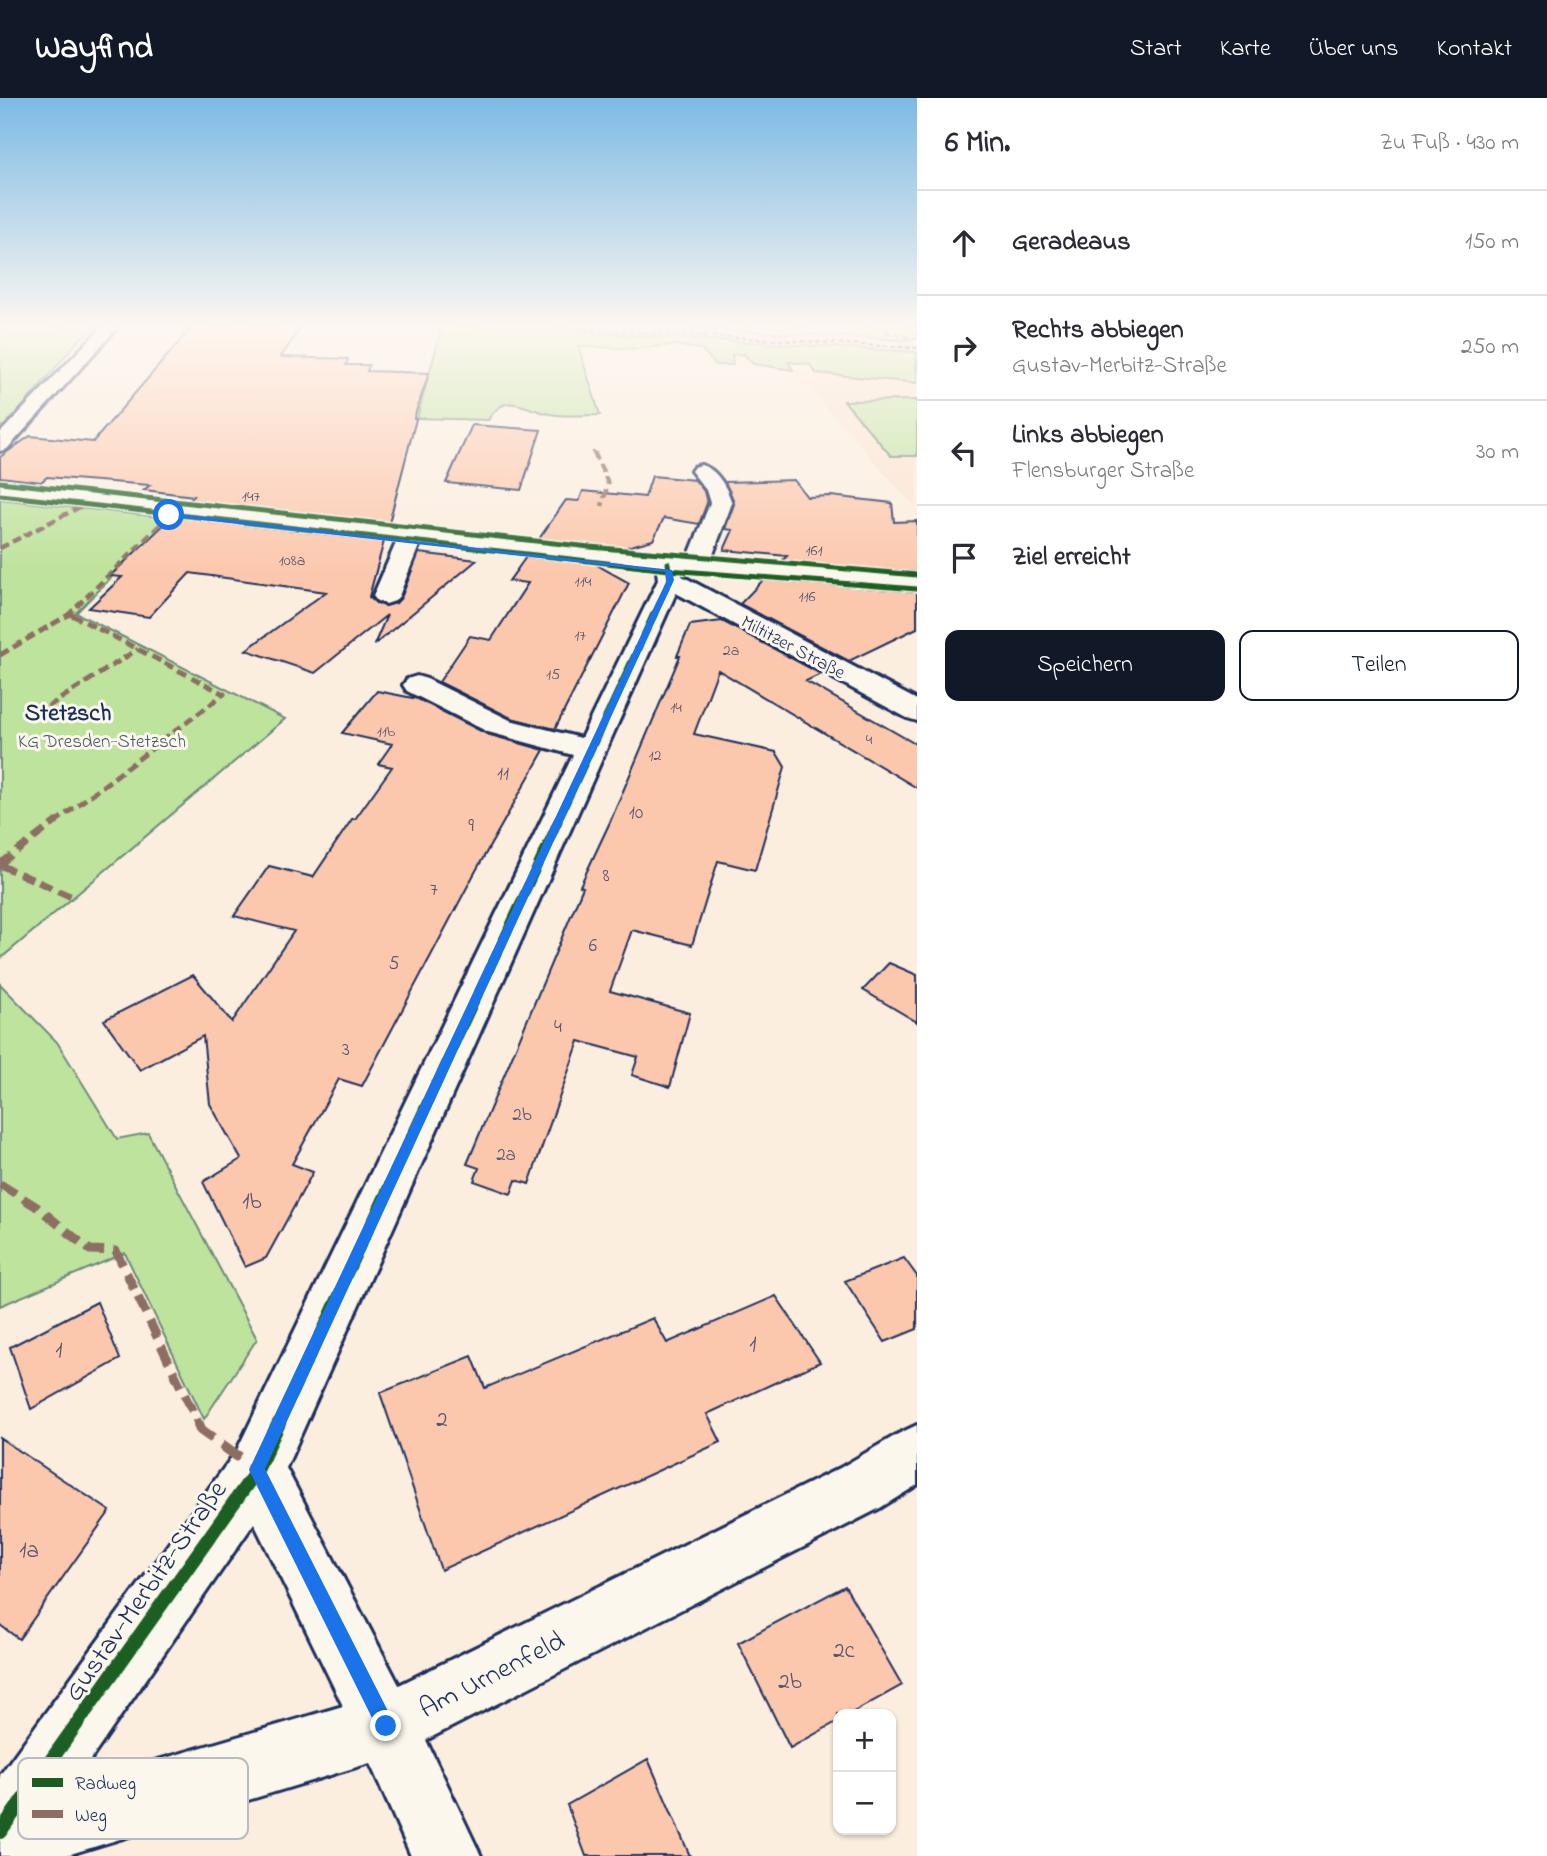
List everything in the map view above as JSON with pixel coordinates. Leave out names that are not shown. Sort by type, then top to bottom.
[{"type":"street","points":[[0,445],[34,409]]},
{"type":"street","name":"Gustav-Merbitz-Straße","points":[[53,1758],[257,1470],[678,569],[721,503],[716,489],[701,471]]},
{"type":"street","points":[[0,489],[678,569],[917,582]]},
{"type":"street","points":[[386,596],[411,536]]},
{"type":"street","name":"Miltitzer Straße","points":[[678,569],[917,712]]},
{"type":"street","points":[[417,685],[499,726],[592,750]]},
{"type":"street","name":"Am Urnenfeld","points":[[248,1767],[386,1726],[860,1488],[917,1453]]},
{"type":"street","points":[[257,1470],[386,1726],[446,1856]]},
{"type":"street","name":"Gustav-Merbitz-Straße","points":[[0,1832],[18,1807]]},
{"type":"street","name":"Am Urnenfeld","points":[[0,1841],[18,1836]]},
{"type":"shaded area","points":[[828,409],[917,409],[917,505],[913,505]]},
{"type":"green space","points":[[0,409],[20,409],[4,428],[0,425]]},
{"type":"green space","points":[[419,409],[497,409],[488,420],[417,418]]},
{"type":"green space","points":[[532,409],[598,409],[600,415],[569,416]]},
{"type":"green space","points":[[851,409],[917,409],[917,456],[891,456]]},
{"type":"green space","name":"KG Dresden-Stetzsch","points":[[0,499],[170,518],[76,613],[285,719],[0,959]]},
{"type":"green space","points":[[0,984],[57,1042],[117,1139],[148,1133],[257,1339],[204,1419],[125,1253],[0,1306]]},
{"type":"building","points":[[121,409],[417,409],[389,523],[189,501],[194,496],[144,490],[150,485],[47,477],[41,482],[0,477],[0,457],[30,436],[93,442]]},
{"type":"building","points":[[472,425],[541,430],[521,490],[446,483]]},
{"type":"building","points":[[652,476],[695,480],[704,491],[707,503],[699,524],[664,518],[653,540],[623,548],[539,539],[566,500],[579,501],[583,491],[645,497]]},
{"type":"building","points":[[794,480],[807,497],[831,496],[892,503],[894,522],[917,521],[917,572],[781,562],[787,556],[724,550],[733,530],[725,529],[734,504],[725,482]]},
{"type":"building","points":[[172,517],[384,541],[369,597],[385,606],[396,603],[401,598],[419,553],[477,560],[374,645],[387,615],[315,673],[246,650],[326,592],[190,573],[149,617],[89,608],[122,577],[110,576]]},
{"type":"building","points":[[526,557],[595,564],[629,583],[555,729],[511,718],[439,682],[470,636],[491,640],[528,583],[509,581]]},
{"type":"building","points":[[763,580],[917,592],[917,628],[849,661],[740,604]]},
{"type":"building","points":[[722,621],[821,674],[806,681],[917,745],[917,788],[718,670],[694,734],[776,752],[785,767],[755,870],[718,861],[692,945],[632,930],[610,991],[690,1013],[670,1087],[632,1075],[638,1057],[579,1041],[529,1184],[516,1180],[511,1194],[474,1181],[479,1168],[467,1164],[583,887],[580,886],[680,656],[677,656],[690,625]]},
{"type":"building","points":[[377,691],[418,699],[487,734],[544,750],[473,876],[362,1086],[339,1079],[292,1164],[313,1172],[266,1258],[245,1267],[203,1182],[241,1159],[210,1104],[203,1036],[140,1070],[104,1020],[193,975],[232,1022],[294,931],[234,916],[269,866],[313,877],[352,819],[355,819],[392,767],[378,764],[392,744],[342,733]]},
{"type":"building","points":[[889,963],[917,975],[917,1022],[863,990]]},
{"type":"building","points":[[904,1258],[917,1276],[917,1329],[885,1342],[845,1281]]},
{"type":"building","points":[[776,1296],[820,1362],[707,1414],[721,1442],[441,1570],[380,1393],[472,1356],[485,1388],[653,1318],[667,1343]]},
{"type":"building","points":[[97,1302],[120,1359],[31,1409],[10,1347]]},
{"type":"building","points":[[0,1438],[110,1511],[19,1639],[0,1625]]},
{"type":"building","points":[[845,1586],[902,1685],[859,1709],[833,1709],[833,1724],[790,1748],[738,1643]]},
{"type":"building","points":[[648,1759],[690,1856],[586,1856],[567,1805]]},
{"type":"marked path","points":[[593,451],[608,483],[602,506]]},
{"type":"marked path","points":[[0,548],[80,507]]},
{"type":"marked path","points":[[0,655],[70,614],[173,512]]},
{"type":"marked path","points":[[0,864],[224,694],[70,614]]},
{"type":"marked path","points":[[35,715],[138,649]]},
{"type":"marked path","points":[[0,865],[72,897]]},
{"type":"marked path","points":[[0,1184],[37,1207],[90,1250],[116,1251],[201,1430],[257,1470]]},
{"type":"cycle path","points":[[0,482],[590,547],[917,575]]},
{"type":"cycle path","points":[[0,495],[669,570],[917,589]]},
{"type":"cycle path","points":[[53,1758],[257,1470],[670,580],[668,563]]},
{"type":"cycle path","points":[[0,1832],[18,1807]]},
{"type":"district","name":"Stetzsch","points":[[68,712]]},
{"type":"route","points":[[169,515],[669,570],[670,580],[257,1470],[386,1726]]}]
